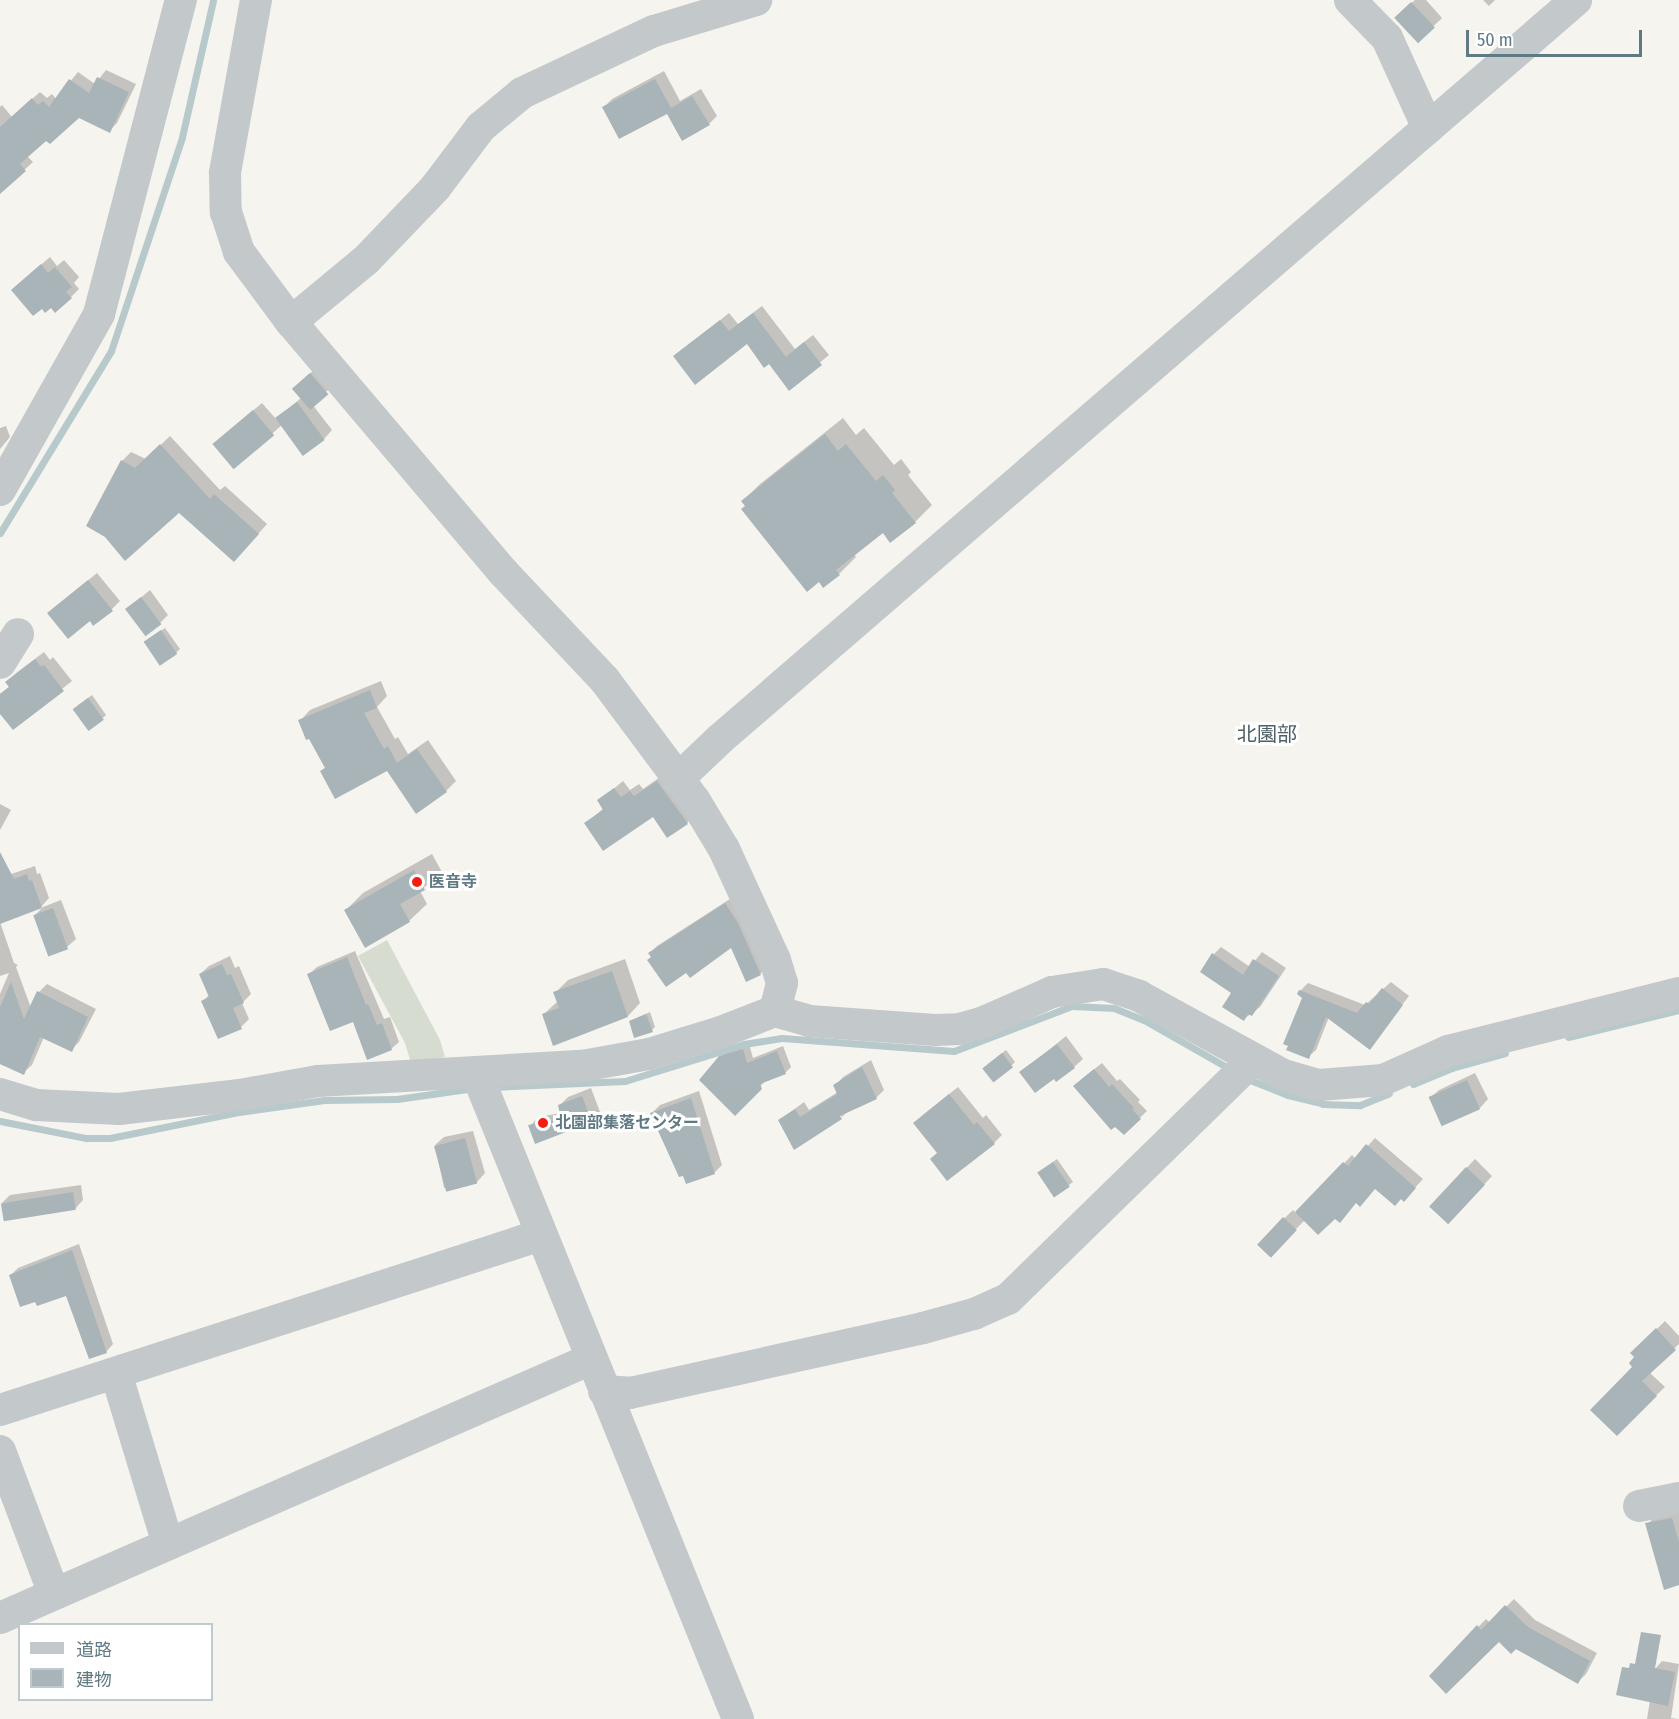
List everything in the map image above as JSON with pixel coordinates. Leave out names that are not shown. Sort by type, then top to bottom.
[{"type":"street","points":[[0,490],[99,314],[181,0]]},
{"type":"street","points":[[256,0],[225,174],[226,212],[239,252],[291,322],[503,572],[604,679],[677,780],[695,801],[724,849],[775,960],[782,983],[775,1011]]},
{"type":"street","points":[[291,322],[366,260],[435,188],[481,127],[522,93],[654,31],[756,0]]},
{"type":"street","points":[[1350,0],[1387,38],[1428,128]]},
{"type":"street","points":[[677,780],[720,739],[1576,0]]},
{"type":"street","points":[[0,663],[18,634]]},
{"type":"street","points":[[0,1094],[36,1105],[119,1109],[240,1095],[318,1081],[582,1066],[649,1053],[721,1032],[775,1011],[809,1021],[935,1030],[960,1029],[984,1022],[1052,992],[1103,984],[1139,996],[1283,1076],[1319,1085],[1383,1080],[1448,1051],[1679,993]]},
{"type":"street","points":[[604,1390],[630,1393],[923,1328],[974,1314],[1008,1299],[1253,1060]]},
{"type":"street","points":[[476,1072],[738,1719]]},
{"type":"street","points":[[0,1410],[541,1235]]},
{"type":"street","points":[[0,1618],[591,1359]]},
{"type":"street","points":[[116,1373],[168,1544]]},
{"type":"street","points":[[0,1451],[54,1594]]},
{"type":"street","points":[[1639,1506],[1679,1498]]},
{"type":"shaded area","points":[[387,940],[440,1040],[445,1057],[411,1063],[405,1043],[358,956]]},
{"type":"building","points":[[1411,2],[1435,28],[1418,43],[1394,18]]},
{"type":"building","points":[[97,77],[129,92],[110,133],[79,118],[50,144],[46,141],[20,164],[26,171],[0,194],[0,127],[32,98],[38,105],[43,101],[49,107],[69,79],[89,93]]},
{"type":"building","points":[[655,79],[671,108],[692,96],[710,125],[682,141],[667,114],[619,139],[602,107]]},
{"type":"building","points":[[41,264],[48,273],[55,267],[72,287],[66,292],[72,298],[55,313],[51,308],[45,313],[42,309],[33,316],[11,290]]},
{"type":"building","points":[[753,313],[786,357],[804,342],[822,365],[789,391],[769,364],[764,368],[747,344],[695,385],[673,356],[720,320],[729,331]]},
{"type":"building","points":[[310,373],[328,394],[310,410],[292,389]]},
{"type":"building","points":[[297,402],[325,440],[303,456],[275,418]]},
{"type":"building","points":[[253,410],[274,435],[234,469],[212,444]]},
{"type":"building","points":[[825,434],[838,451],[846,444],[876,481],[883,475],[895,490],[892,493],[916,523],[890,543],[883,533],[836,570],[840,575],[823,588],[819,582],[807,592],[741,509],[745,506],[741,501]]},
{"type":"building","points":[[160,444],[210,499],[214,494],[259,534],[234,562],[179,513],[125,561],[105,537],[86,526],[121,460],[135,468]]},
{"type":"building","points":[[88,580],[113,611],[93,626],[90,621],[68,639],[47,613]]},
{"type":"building","points":[[141,597],[161,624],[145,636],[125,609]]},
{"type":"building","points":[[161,630],[177,654],[160,666],[144,642]]},
{"type":"building","points":[[35,659],[41,667],[44,665],[64,691],[13,730],[0,714],[0,694],[9,687],[5,682]]},
{"type":"building","points":[[370,690],[377,708],[364,713],[384,749],[388,746],[397,763],[417,749],[447,792],[416,814],[387,771],[335,799],[320,771],[325,768],[309,739],[306,740],[298,720]]},
{"type":"building","points":[[88,698],[104,720],[88,731],[73,709]]},
{"type":"building","points":[[657,781],[688,824],[667,838],[653,817],[603,851],[584,823],[603,810],[597,800],[614,788],[621,797],[630,791],[634,796]]},
{"type":"building","points":[[0,852],[14,879],[27,874],[29,881],[32,880],[42,908],[0,924]]},
{"type":"building","points":[[414,870],[425,890],[400,904],[410,922],[365,948],[344,910]]},
{"type":"building","points":[[725,903],[738,923],[761,975],[746,982],[731,948],[690,978],[686,973],[666,987],[647,960],[651,957],[648,953]]},
{"type":"building","points":[[53,908],[68,949],[48,957],[33,915]]},
{"type":"building","points":[[1212,953],[1243,975],[1253,959],[1279,976],[1252,1016],[1248,1014],[1244,1021],[1222,1007],[1231,993],[1200,972]]},
{"type":"building","points":[[347,957],[366,1005],[368,1004],[377,1025],[382,1023],[392,1050],[367,1060],[353,1022],[330,1031],[307,974]]},
{"type":"building","points":[[222,964],[227,975],[231,974],[244,1003],[233,1008],[242,1029],[218,1039],[201,1001],[209,997],[199,974]]},
{"type":"building","points":[[612,971],[628,1017],[553,1046],[542,1014],[559,1008],[553,992]]},
{"type":"building","points":[[11,982],[24,1019],[37,991],[88,1017],[72,1052],[40,1037],[24,1075],[0,1064],[0,1007]]},
{"type":"building","points":[[1382,988],[1403,1005],[1370,1050],[1326,1017],[1309,1059],[1286,1050],[1288,1046],[1283,1044],[1302,998],[1297,994],[1299,990],[1357,1013],[1366,1002],[1369,1004]]},
{"type":"building","points":[[646,1014],[653,1032],[634,1038],[629,1021]]},
{"type":"building","points":[[1057,1044],[1075,1068],[1056,1082],[1054,1079],[1035,1093],[1019,1072]]},
{"type":"building","points":[[743,1049],[747,1063],[777,1051],[786,1074],[760,1084],[762,1089],[735,1116],[699,1080],[719,1056]]},
{"type":"building","points":[[1002,1053],[1013,1067],[993,1083],[982,1068]]},
{"type":"building","points":[[862,1067],[877,1099],[840,1116],[842,1119],[794,1150],[778,1120],[795,1109],[800,1117],[837,1094],[833,1085]]},
{"type":"building","points":[[1094,1069],[1109,1087],[1112,1084],[1141,1119],[1124,1135],[1115,1127],[1111,1130],[1073,1086]]},
{"type":"building","points":[[1467,1080],[1480,1109],[1442,1126],[1429,1097]]},
{"type":"building","points":[[949,1094],[974,1125],[977,1122],[995,1144],[947,1181],[930,1159],[937,1153],[913,1123]]},
{"type":"building","points":[[582,1096],[592,1122],[535,1144],[528,1125],[561,1119],[558,1105]]},
{"type":"building","points":[[691,1098],[715,1174],[686,1184],[683,1176],[679,1177],[650,1113]]},
{"type":"building","points":[[465,1138],[477,1183],[446,1192],[434,1146]]},
{"type":"building","points":[[1366,1144],[1416,1188],[1404,1202],[1401,1199],[1395,1206],[1375,1189],[1360,1207],[1356,1203],[1340,1223],[1335,1219],[1318,1235],[1295,1212],[1343,1162],[1348,1166]]},
{"type":"building","points":[[1053,1162],[1070,1187],[1054,1197],[1037,1173]]},
{"type":"building","points":[[1466,1167],[1485,1185],[1448,1224],[1429,1206]]},
{"type":"building","points":[[73,1192],[76,1210],[4,1221],[1,1203]]},
{"type":"building","points":[[1283,1217],[1297,1230],[1271,1258],[1257,1245]]},
{"type":"building","points":[[72,1250],[107,1353],[89,1359],[66,1296],[37,1306],[35,1302],[20,1307],[9,1275]]},
{"type":"building","points":[[1656,1328],[1676,1350],[1642,1381],[1657,1396],[1617,1436],[1590,1410],[1632,1367],[1629,1363],[1634,1357],[1630,1353]]},
{"type":"building","points":[[1672,1518],[1679,1542],[1679,1585],[1664,1590],[1645,1523]]},
{"type":"building","points":[[1505,1605],[1528,1627],[1590,1661],[1578,1684],[1516,1649],[1511,1654],[1499,1642],[1446,1694],[1429,1676],[1477,1625],[1481,1630]]},
{"type":"building","points":[[1641,1632],[1661,1635],[1655,1668],[1675,1672],[1668,1706],[1616,1695],[1622,1667],[1629,1668],[1630,1663],[1635,1664]]},
{"type":"waterway","points":[[0,533],[111,351],[182,137],[213,0]]},
{"type":"waterway","points":[[491,1087],[625,1081],[744,1044],[782,1038],[954,1051],[1072,1006],[1114,1008],[1144,1020],[1230,1069]]},
{"type":"waterway","points":[[1568,1037],[1679,1010]]},
{"type":"waterway","points":[[1413,1084],[1452,1068],[1505,1053]]},
{"type":"waterway","points":[[1245,1078],[1288,1095],[1323,1104],[1360,1105],[1389,1093]]},
{"type":"waterway","points":[[0,1121],[86,1138],[110,1138],[239,1112],[324,1100],[397,1099],[474,1088]]},
{"type":"place","name":"医音寺","points":[[417,882]]},
{"type":"place","name":"北園部集落センター","points":[[543,1123]]},
{"type":"district","name":"北園部","points":[[1267,734]]}]
